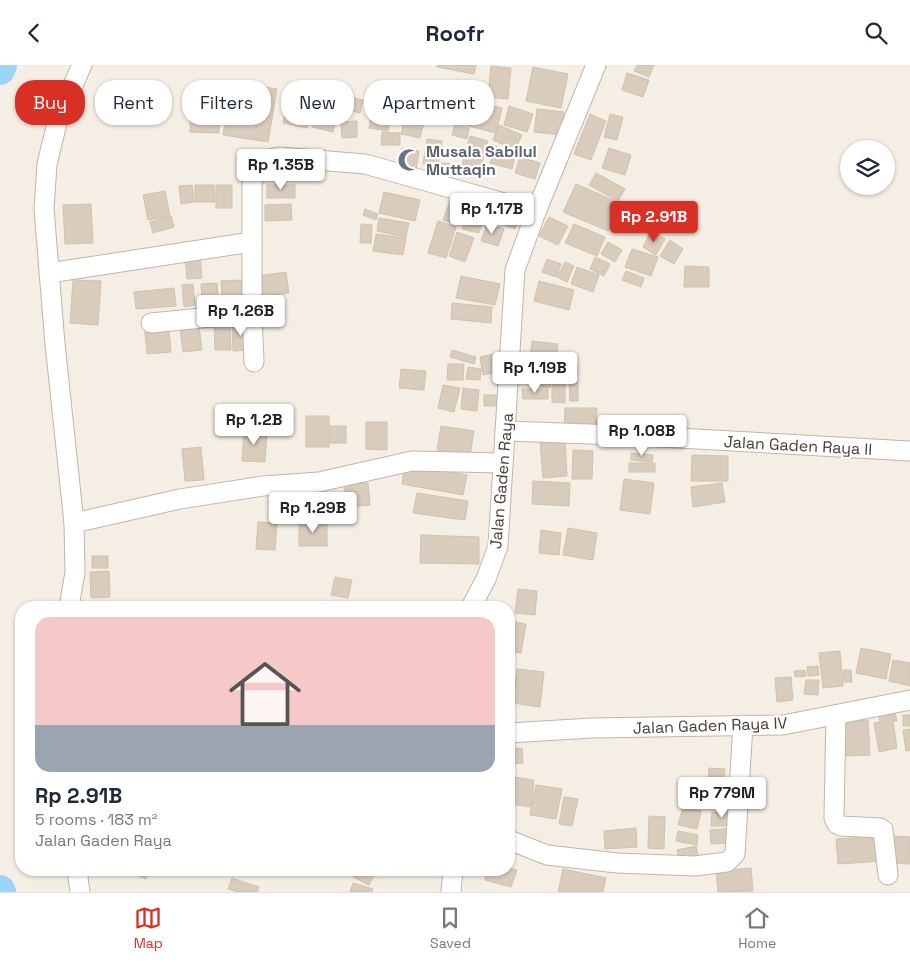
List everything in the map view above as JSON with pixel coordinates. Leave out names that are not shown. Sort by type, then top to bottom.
[{"type":"street","points":[[70,601],[74,572],[74,523],[44,209],[47,163],[58,119],[82,65]]},
{"type":"street","name":"Jalan Gaden Raya","points":[[474,601],[486,579],[498,546],[515,270],[536,212],[596,65]]},
{"type":"street","points":[[254,362],[252,184],[256,169],[264,161],[279,157],[365,164],[536,212]]},
{"type":"street","points":[[49,273],[252,242]]},
{"type":"street","points":[[151,323],[252,313]]},
{"type":"street","name":"Jalan Gaden Raya II","points":[[505,431],[642,436],[910,451]]},
{"type":"street","points":[[74,523],[180,499],[263,486],[319,482],[412,461],[502,463]]},
{"type":"street","name":"Jalan Gaden Raya IV","points":[[515,733],[592,728],[783,725],[910,700]]},
{"type":"street","points":[[836,715],[834,818],[837,824],[841,826],[880,828],[883,830],[888,875]]},
{"type":"street","points":[[515,842],[547,855],[618,863],[695,866],[727,862],[735,854],[743,725]]},
{"type":"street","points":[[79,876],[80,892]]},
{"type":"street","points":[[451,892],[452,876]]},
{"type":"building","points":[[437,65],[476,65],[474,74],[437,67]]},
{"type":"building","points":[[637,65],[654,65],[649,77],[634,71]]},
{"type":"building","points":[[491,66],[511,68],[508,99],[494,98],[494,80],[490,80]]},
{"type":"building","points":[[533,67],[568,74],[561,108],[526,101]]},
{"type":"building","points":[[627,73],[649,80],[643,97],[622,90]]},
{"type":"building","points":[[271,88],[277,89],[271,124]]},
{"type":"building","points":[[354,98],[363,100],[360,113],[354,112]]},
{"type":"building","points":[[494,106],[502,108],[496,133],[465,125],[494,125]]},
{"type":"building","points":[[509,106],[533,114],[527,132],[504,125]]},
{"type":"building","points":[[537,109],[564,112],[561,135],[534,132]]},
{"type":"building","points":[[590,114],[606,121],[591,160],[574,154]]},
{"type":"building","points":[[610,114],[623,117],[617,140],[604,137]]},
{"type":"building","points":[[354,121],[357,121],[357,137],[342,138],[341,125],[354,125]]},
{"type":"building","points":[[190,125],[219,125],[219,133],[190,132]]},
{"type":"building","points":[[225,125],[271,125],[268,142],[223,135]]},
{"type":"building","points":[[293,125],[308,125],[307,128]]},
{"type":"building","points":[[312,125],[334,125],[333,132],[312,127]]},
{"type":"building","points":[[369,125],[389,125],[388,131],[369,128]]},
{"type":"building","points":[[403,125],[423,125],[420,138],[401,134]]},
{"type":"building","points":[[455,125],[469,128],[467,139],[452,135]]},
{"type":"building","points":[[499,125],[522,135],[515,150],[493,140]]},
{"type":"building","points":[[382,132],[400,133],[400,145],[381,145]]},
{"type":"building","points":[[470,136],[488,141],[480,169],[462,165]]},
{"type":"building","points":[[427,139],[442,141],[438,166],[423,164]]},
{"type":"building","points":[[494,146],[516,151],[512,169],[490,163]]},
{"type":"building","name":"Musala Sabilul Muttaqin","points":[[402,148],[419,151],[416,171],[399,169]]},
{"type":"building","points":[[609,148],[631,155],[625,175],[602,168]]},
{"type":"building","points":[[520,157],[540,163],[535,179],[515,173]]},
{"type":"building","points":[[442,163],[452,164],[450,176],[440,175]]},
{"type":"building","points":[[596,173],[625,189],[618,201],[589,185]]},
{"type":"building","points":[[576,184],[620,203],[608,231],[563,212]]},
{"type":"building","points":[[192,185],[194,202],[181,204],[179,186]]},
{"type":"building","points":[[195,185],[214,185],[215,202],[195,202]]},
{"type":"building","points":[[216,185],[232,185],[232,208],[216,208]]},
{"type":"building","points":[[267,185],[295,185],[295,198],[267,198]]},
{"type":"building","points":[[165,191],[170,216],[148,220],[143,195]]},
{"type":"building","points":[[384,192],[420,200],[415,221],[379,213]]},
{"type":"building","points":[[453,193],[469,199],[459,225],[443,220]]},
{"type":"building","points":[[472,198],[488,203],[479,233],[462,229]]},
{"type":"building","points":[[491,203],[521,214],[515,229],[486,218]]},
{"type":"building","points":[[91,204],[93,243],[65,244],[63,205]]},
{"type":"building","points":[[291,204],[292,220],[265,221],[265,205]]},
{"type":"building","points":[[365,209],[378,214],[376,220],[363,215]]},
{"type":"building","points":[[171,216],[174,227],[153,233],[150,222]]},
{"type":"building","points":[[549,217],[568,226],[558,245],[539,236]]},
{"type":"building","points":[[379,218],[409,223],[406,237],[377,231]]},
{"type":"building","points":[[438,221],[456,227],[446,258],[428,253]]},
{"type":"building","points":[[361,224],[372,225],[371,243],[360,243]]},
{"type":"building","points":[[487,224],[504,229],[498,246],[481,241]]},
{"type":"building","points":[[574,224],[605,237],[597,256],[565,243]]},
{"type":"building","points":[[651,231],[665,239],[656,255],[643,247]]},
{"type":"building","points":[[457,232],[474,238],[465,262],[449,256]]},
{"type":"building","points":[[376,234],[406,238],[403,255],[373,251]]},
{"type":"building","points":[[670,240],[683,249],[674,264],[660,256]]},
{"type":"building","points":[[608,242],[622,250],[615,262],[601,254]]},
{"type":"building","points":[[632,249],[658,257],[651,276],[625,267]]},
{"type":"building","points":[[200,254],[202,278],[187,279],[185,255]]},
{"type":"building","points":[[595,257],[610,264],[604,276],[590,269]]},
{"type":"building","points":[[547,259],[561,264],[556,277],[542,272]]},
{"type":"building","points":[[565,262],[574,266],[567,282],[557,277]]},
{"type":"building","points":[[685,266],[709,267],[709,287],[684,287]]},
{"type":"building","points":[[577,267],[599,275],[593,292],[571,284]]},
{"type":"building","points":[[626,271],[644,278],[641,287],[622,280]]},
{"type":"building","points":[[286,272],[289,293],[259,297],[257,276]]},
{"type":"building","points":[[461,276],[500,284],[495,305],[456,298]]},
{"type":"building","points":[[73,280],[101,281],[98,325],[70,323]]},
{"type":"building","points":[[242,280],[243,306],[223,308],[221,281]]},
{"type":"building","points":[[539,281],[574,290],[569,310],[534,301]]},
{"type":"building","points":[[217,283],[219,311],[203,312],[201,284]]},
{"type":"building","points":[[193,284],[195,305],[184,307],[182,285]]},
{"type":"building","points":[[174,288],[176,306],[136,309],[134,292]]},
{"type":"building","points":[[452,303],[492,307],[491,323],[451,319]]},
{"type":"building","points":[[249,324],[250,350],[233,351],[232,325]]},
{"type":"building","points":[[214,325],[230,325],[231,350],[215,350]]},
{"type":"building","points":[[199,326],[202,350],[183,352],[180,328]]},
{"type":"building","points":[[169,330],[171,352],[147,354],[145,332]]},
{"type":"building","points":[[532,341],[558,344],[556,361],[530,358]]},
{"type":"building","points":[[452,350],[476,357],[474,364],[450,357]]},
{"type":"building","points":[[499,353],[503,371],[483,375],[480,357]]},
{"type":"building","points":[[448,364],[464,364],[463,380],[447,380]]},
{"type":"building","points":[[568,364],[578,364],[577,378],[567,378]]},
{"type":"building","points":[[553,366],[565,367],[565,377],[552,376]]},
{"type":"building","points":[[468,367],[481,369],[480,380],[466,379]]},
{"type":"building","points":[[401,369],[426,371],[424,390],[399,388]]},
{"type":"building","points":[[540,369],[551,370],[550,388],[540,387]]},
{"type":"building","points":[[552,378],[565,378],[565,403],[552,402]]},
{"type":"building","points":[[569,382],[578,382],[578,401],[570,401]]},
{"type":"building","points":[[443,385],[460,388],[454,412],[438,408]]},
{"type":"building","points":[[463,388],[479,390],[477,411],[461,409]]},
{"type":"building","points":[[522,389],[548,389],[548,399],[523,399]]},
{"type":"building","points":[[484,395],[500,395],[500,406],[484,406]]},
{"type":"building","points":[[565,408],[597,408],[596,432],[564,432]]},
{"type":"building","points":[[306,416],[329,416],[329,447],[306,447]]},
{"type":"building","points":[[366,422],[387,422],[387,450],[366,449]]},
{"type":"building","points":[[330,426],[346,426],[346,443],[330,443]]},
{"type":"building","points":[[441,426],[474,431],[470,455],[437,450]]},
{"type":"building","points":[[244,429],[267,430],[265,462],[242,461]]},
{"type":"building","points":[[565,440],[567,476],[543,478],[540,442]]},
{"type":"building","points":[[201,447],[204,480],[185,481],[182,449]]},
{"type":"building","points":[[573,450],[593,451],[592,479],[572,479]]},
{"type":"building","points":[[631,453],[653,455],[652,462],[631,460]]},
{"type":"building","points":[[692,455],[728,456],[728,481],[691,481]]},
{"type":"building","points":[[629,463],[655,463],[655,472],[629,472]]},
{"type":"building","points":[[405,464],[467,475],[463,495],[402,484]]},
{"type":"building","points":[[624,479],[654,483],[650,514],[620,510]]},
{"type":"building","points":[[533,481],[570,483],[569,506],[532,504]]},
{"type":"building","points":[[368,483],[370,505],[346,507],[344,485]]},
{"type":"building","points":[[722,483],[725,502],[693,507],[691,487]]},
{"type":"building","points":[[417,493],[468,501],[465,520],[413,513]]},
{"type":"building","points":[[300,503],[324,504],[324,516],[299,515]]},
{"type":"building","points":[[258,522],[277,523],[275,550],[256,549]]},
{"type":"building","points":[[299,522],[327,522],[327,546],[299,546]]},
{"type":"building","points":[[568,528],[597,533],[593,560],[563,555]]},
{"type":"building","points":[[541,530],[561,533],[559,555],[539,553]]},
{"type":"building","points":[[421,535],[479,537],[479,564],[420,563]]},
{"type":"building","points":[[92,556],[108,556],[108,568],[92,568]]},
{"type":"building","points":[[109,571],[110,597],[91,598],[90,572]]},
{"type":"building","points":[[335,577],[352,580],[348,598],[331,595]]},
{"type":"building","points":[[518,589],[537,591],[535,615],[515,613]]},
{"type":"building","points":[[515,622],[526,624],[521,653],[515,652]]},
{"type":"building","points":[[861,648],[891,654],[886,679],[856,673]]},
{"type":"building","points":[[840,651],[843,686],[823,688],[819,653]]},
{"type":"building","points":[[893,660],[910,663],[910,686],[889,681]]},
{"type":"building","points":[[818,666],[819,675],[808,676],[807,667]]},
{"type":"building","points":[[517,669],[544,672],[540,707],[515,703]]},
{"type":"building","points":[[805,670],[806,676],[795,677],[794,671]]},
{"type":"building","points":[[843,670],[851,670],[852,682],[844,682]]},
{"type":"building","points":[[791,677],[793,700],[777,702],[775,678]]},
{"type":"building","points":[[806,680],[819,680],[818,695],[804,694]]},
{"type":"building","points":[[895,713],[897,721],[893,721],[897,748],[879,752],[874,723],[880,722],[879,715]]},
{"type":"building","points":[[903,715],[910,715],[910,726],[903,726]]},
{"type":"building","points":[[868,720],[870,755],[846,756],[844,722]]},
{"type":"building","points":[[910,729],[910,750],[906,751],[903,730]]},
{"type":"building","points":[[522,748],[523,763],[515,764],[515,749]]},
{"type":"building","points":[[709,768],[725,769],[724,786],[708,785]]},
{"type":"building","points":[[515,777],[534,780],[531,807],[515,805]]},
{"type":"building","points":[[536,785],[562,789],[556,819],[530,815]]},
{"type":"building","points":[[712,787],[734,788],[734,805],[712,804]]},
{"type":"building","points":[[564,797],[578,799],[572,826],[559,824]]},
{"type":"building","points":[[683,807],[701,811],[697,829],[678,825]]},
{"type":"building","points":[[712,812],[733,813],[733,826],[711,826]]},
{"type":"building","points":[[649,816],[665,817],[664,849],[648,848]]},
{"type":"building","points":[[636,828],[637,847],[605,849],[604,831]]},
{"type":"building","points":[[734,828],[735,843],[711,844],[710,830]]},
{"type":"building","points":[[678,831],[698,835],[697,845],[676,841]]},
{"type":"building","points":[[881,836],[883,861],[838,864],[836,839]]},
{"type":"building","points":[[892,836],[910,837],[910,864],[890,863]]},
{"type":"building","points":[[696,846],[699,859],[680,863],[677,850]]},
{"type":"building","points":[[751,868],[753,891],[718,892],[716,871]]},
{"type":"building","points":[[563,869],[606,878],[603,892],[558,892]]},
{"type":"building","points":[[354,876],[374,876],[369,885]]},
{"type":"building","points":[[486,876],[515,876],[511,887],[485,880]]},
{"type":"building","points":[[232,878],[259,887],[257,892],[238,892],[228,889]]},
{"type":"building","points":[[353,883],[373,889],[372,892],[350,892]]},
{"type":"waterway","points":[[0,70],[2,65]]},
{"type":"place","name":"Musala Sabilul Muttaqin","points":[[409,160]]}]
